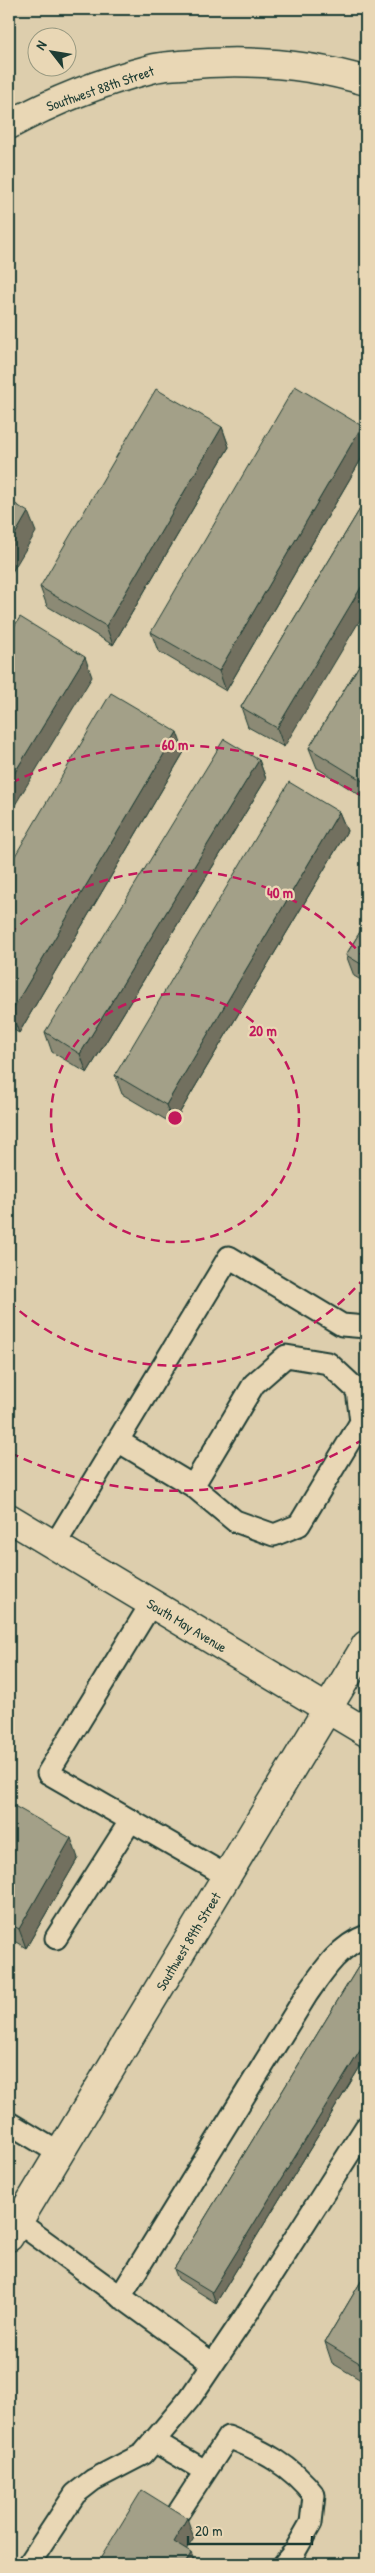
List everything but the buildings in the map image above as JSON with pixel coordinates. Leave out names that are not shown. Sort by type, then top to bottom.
[{"type":"main road","name":"Southwest 88th Street","points":[[9,124],[50,102],[152,68],[204,63],[256,63],[309,69],[366,82]]},
{"type":"main road","name":"South May Avenue","points":[[9,1518],[366,1732]]},
{"type":"main road","name":"Southwest 89th Street","points":[[13,2229],[366,1645]]},
{"type":"lane","points":[[54,1546],[229,1257],[342,1325],[366,1327]]},
{"type":"lane","points":[[118,1440],[194,1486],[235,1521],[274,1535],[299,1525],[361,1422],[357,1390],[328,1363],[286,1356],[254,1384],[194,1486]]},
{"type":"lane","points":[[151,1604],[48,1773],[227,1876]]},
{"type":"lane","points":[[56,1938],[131,1820]]},
{"type":"lane","points":[[120,2297],[307,1994],[332,1960],[357,1940],[366,1936]]},
{"type":"lane","points":[[9,2123],[59,2154]]},
{"type":"lane","points":[[29,2564],[75,2494],[92,2480],[143,2454],[190,2398],[366,2127]]},
{"type":"lane","points":[[13,2229],[120,2297],[213,2364]]},
{"type":"lane","points":[[171,2524],[228,2437],[265,2452],[302,2480],[314,2495],[311,2523],[295,2551],[284,2564]]},
{"type":"lane","points":[[154,2442],[204,2471]]}]
